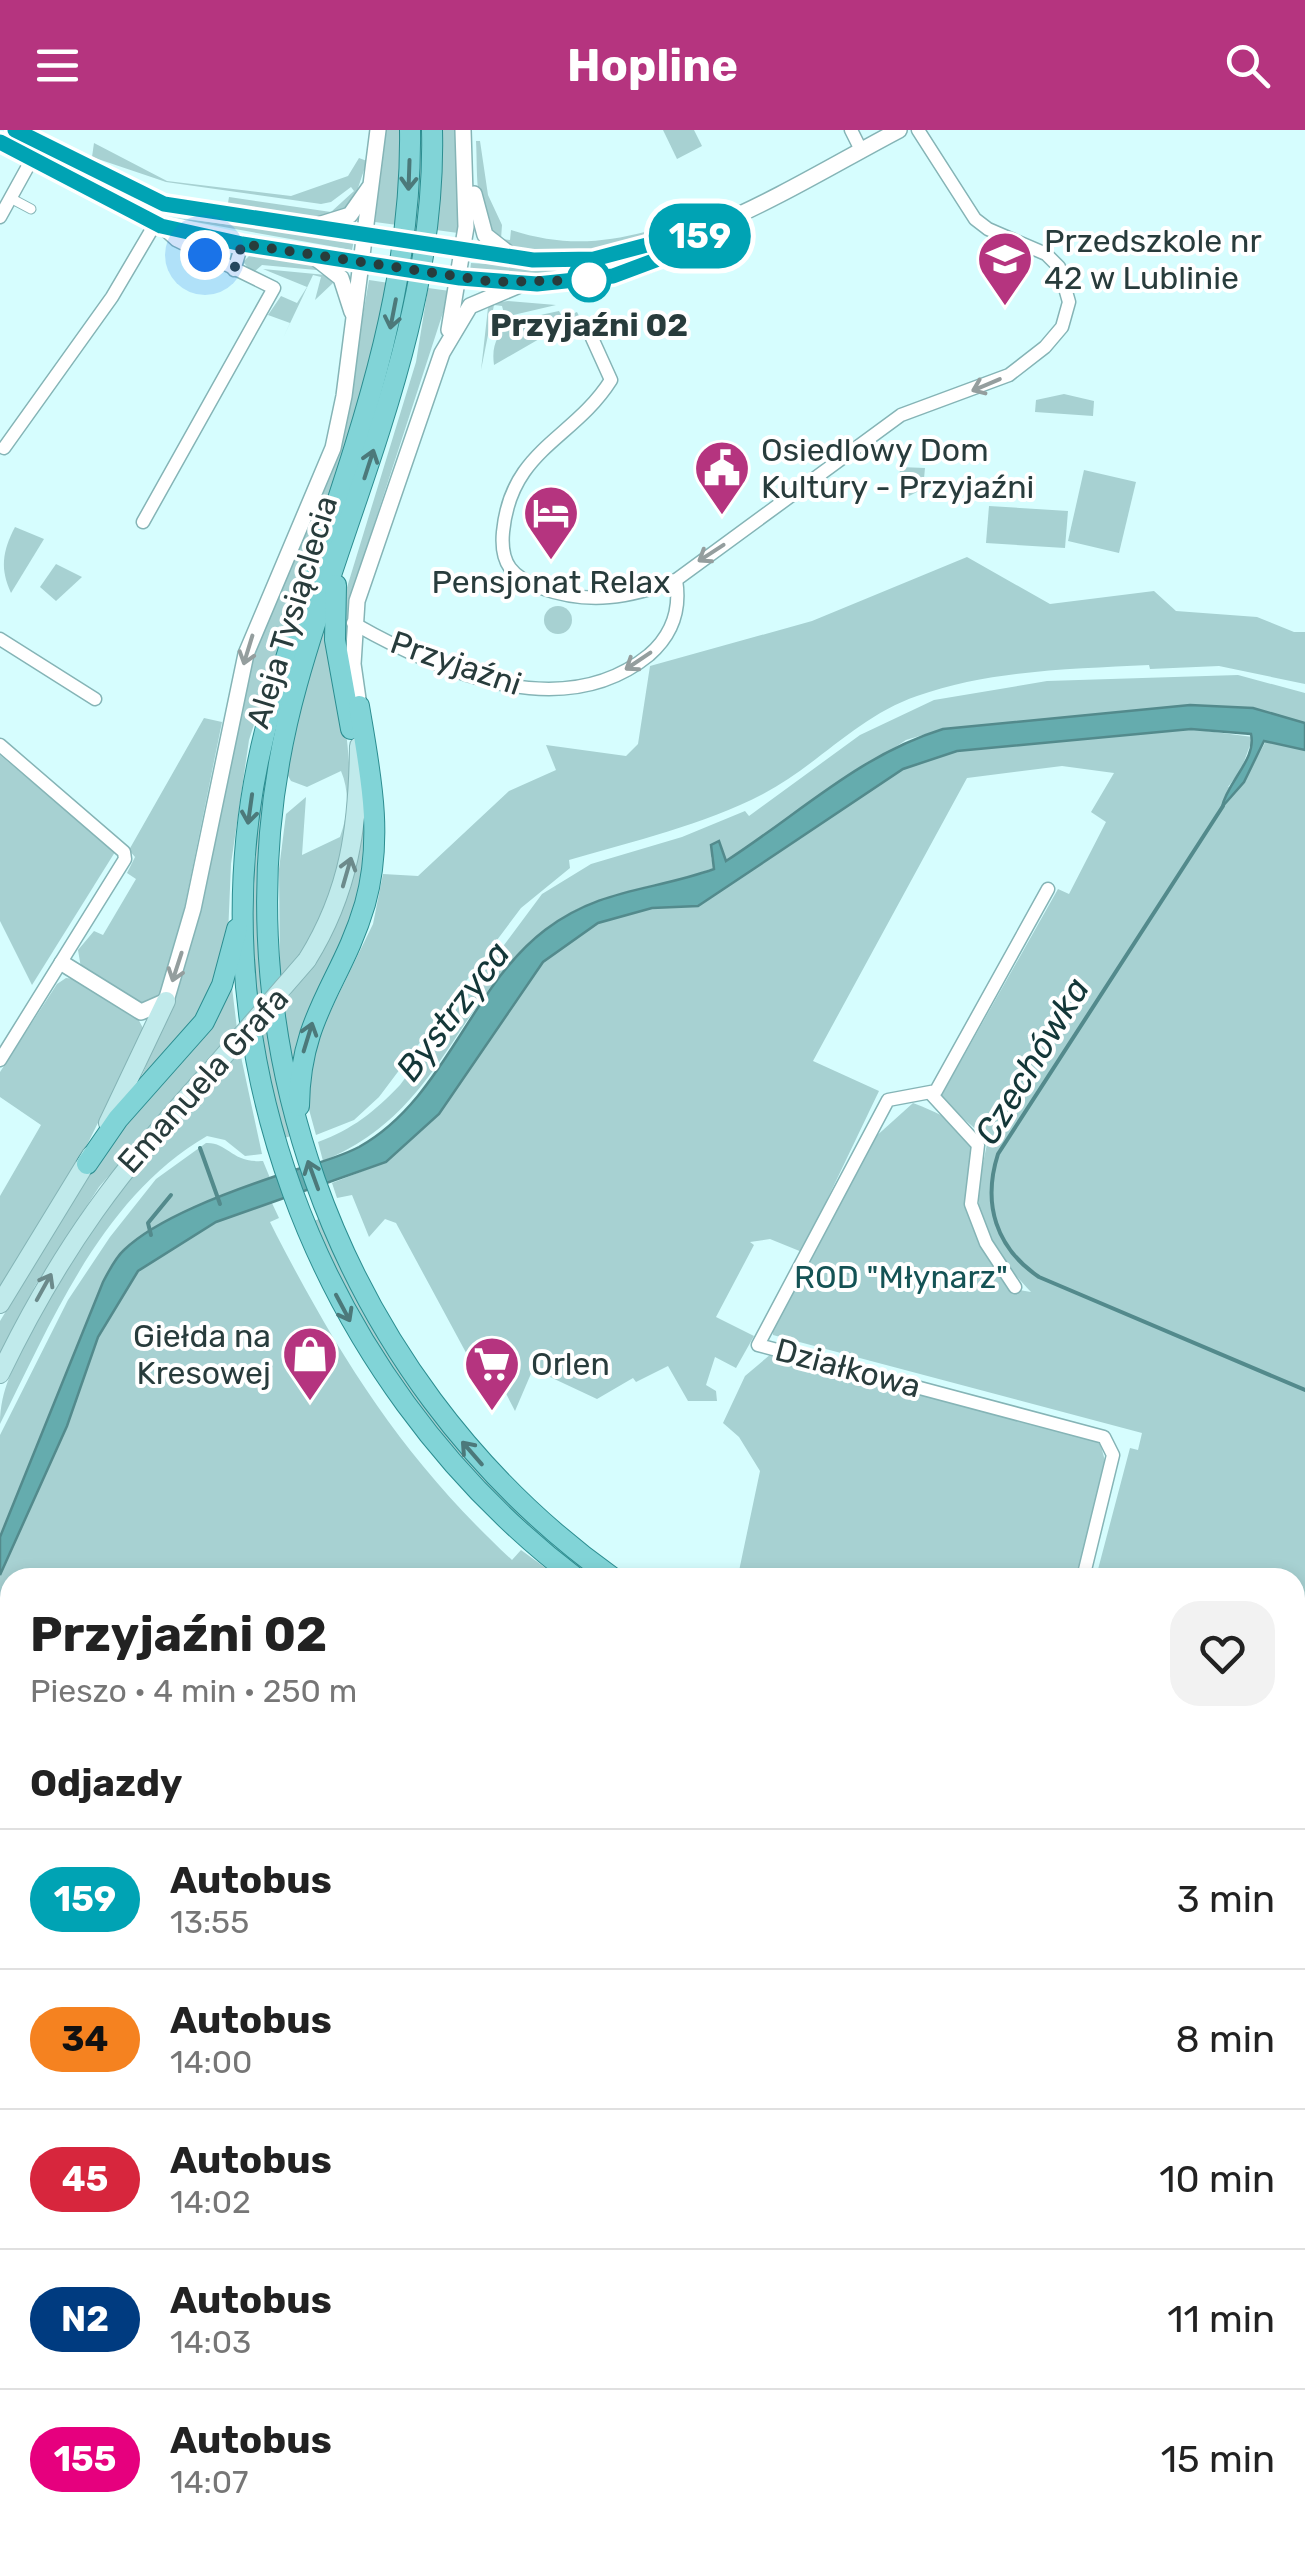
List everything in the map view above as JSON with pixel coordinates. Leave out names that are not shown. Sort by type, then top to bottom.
[{"type":"main road","points":[[410,130],[418,219]]},
{"type":"main road","points":[[418,219],[432,130]]},
{"type":"main road","name":"Aleja Tysiąclecia","points":[[418,219],[399,370],[296,688],[272,818],[268,894],[274,1015],[298,1133],[328,1216],[374,1316],[445,1420],[502,1486],[601,1568]]},
{"type":"main road","name":"Aleja Tysiąclecia","points":[[418,219],[380,370],[268,717],[251,800],[243,903],[253,1050],[274,1142],[302,1219],[353,1326],[409,1412],[478,1494],[564,1568]]},
{"type":"main road","points":[[338,557],[334,640],[359,770]]},
{"type":"main road","points":[[298,1133],[299,1072],[308,1030],[359,921],[372,876],[376,814],[359,706]]},
{"type":"main road","name":"Emanuela Grafa","points":[[0,1374],[40,1292],[90,1213],[307,960],[335,909],[350,866],[358,824],[359,706]]},
{"type":"main road","points":[[87,1164],[118,1119],[186,1047],[214,1005],[243,903]]},
{"type":"main road","name":"Emanuela Grafa","points":[[0,1304],[87,1164],[166,1001]]},
{"type":"main road","points":[[142,1012],[151,1038]]},
{"type":"street","points":[[15,130],[164,204],[516,257],[594,259],[711,228]]},
{"type":"street","points":[[62,964],[142,1012],[166,1001],[194,910],[246,654],[329,462],[344,396],[378,130]]},
{"type":"street","points":[[462,130],[481,227],[492,242],[516,257]]},
{"type":"street","points":[[851,130],[861,150]]},
{"type":"street","points":[[158,225],[242,244],[460,278],[522,284],[613,276],[680,251],[711,228],[898,130]]},
{"type":"street","points":[[592,338],[611,380],[594,407],[546,442],[516,482],[504,521],[503,559],[520,580],[577,598],[622,597],[676,580],[901,414],[1009,375],[1045,348],[1062,327],[1070,302],[1060,267],[1046,254],[975,219],[918,130]]},
{"type":"street","points":[[0,142],[158,225],[176,240],[274,288],[143,522]]},
{"type":"street","points":[[359,706],[353,623],[360,590],[442,353],[460,278],[465,155]]},
{"type":"street","points":[[56,172],[65,157]]},
{"type":"street","points":[[0,217],[32,160]]},
{"type":"street","points":[[310,227],[350,215],[374,177]]},
{"type":"street","points":[[16,201],[32,209]]},
{"type":"street","points":[[4,448],[112,298],[158,225]]},
{"type":"street","points":[[234,270],[242,244]]},
{"type":"street","points":[[311,256],[341,278],[354,320]]},
{"type":"street","points":[[442,353],[470,306],[522,284]]},
{"type":"street","name":"Przyjaźni","points":[[353,623],[394,645],[485,679],[537,690],[575,689],[618,674],[662,644],[674,620],[676,580]]},
{"type":"street","points":[[0,639],[96,699]]},
{"type":"street","points":[[0,746],[124,852],[121,872],[0,1060]]},
{"type":"street","points":[[1015,1287],[986,1243],[971,1204],[978,1145],[932,1094],[1048,889]]},
{"type":"street","name":"Działkowa","points":[[932,1094],[888,1100],[758,1344],[1104,1437],[1113,1455],[1085,1568]]},
{"type":"green space","points":[[385,130],[401,130],[397,225],[375,222]]},
{"type":"green space","points":[[416,130],[424,130],[422,193],[412,286],[399,347],[284,698],[265,794],[260,843],[261,941],[272,1039],[291,1136],[281,1139],[263,1051],[253,963],[256,829],[273,727],[288,670],[364,447],[397,334],[413,233]]},
{"type":"green space","points":[[441,130],[455,130],[458,233],[436,230]]},
{"type":"green space","points":[[663,130],[694,130],[702,146],[677,159]]},
{"type":"green space","points":[[476,141],[480,141],[488,195],[502,225],[501,239],[510,240],[511,230],[565,241],[614,238],[715,211],[677,231],[611,247],[517,250],[501,243],[492,233],[481,209]]},
{"type":"green space","points":[[94,143],[167,181],[291,196],[348,176],[359,158],[367,161],[352,206],[322,216],[306,217],[228,203],[229,197],[331,212],[354,191],[351,187],[331,202],[321,204],[166,182],[92,157]]},
{"type":"green space","points":[[168,217],[354,240],[352,250]]},
{"type":"green space","points":[[663,251],[592,271],[470,271],[471,263],[573,269]]},
{"type":"green space","points":[[251,254],[315,263],[327,271],[262,265],[253,273],[243,262]]},
{"type":"green space","points":[[263,269],[326,275],[333,283],[315,300],[321,277],[313,275],[283,338],[290,323],[268,315],[281,296],[297,303],[307,287]]},
{"type":"green space","points":[[369,280],[389,283],[364,387],[249,740],[231,864],[228,935],[205,1010],[137,1088],[183,974],[255,651],[340,448]]},
{"type":"green space","points":[[428,288],[450,291],[357,577],[345,664],[341,607],[416,362]]},
{"type":"green space","points":[[492,303],[556,305],[505,317],[502,306],[494,305],[481,370],[488,308]]},
{"type":"green space","points":[[559,311],[563,318],[577,312],[579,316],[494,365],[494,351],[503,331],[522,320]]},
{"type":"green space","points":[[1064,394],[1094,401],[1093,416],[1035,412],[1036,400]]},
{"type":"green space","points":[[900,467],[925,468],[923,489],[905,498],[899,487]]},
{"type":"green space","points":[[1084,470],[1136,482],[1119,553],[1068,541]]},
{"type":"green space","points":[[989,506],[1068,511],[1065,548],[986,543]]},
{"type":"green space","points":[[15,527],[44,539],[11,593],[4,560]]},
{"type":"green space","points":[[967,557],[1050,604],[1154,591],[1176,611],[1257,617],[1294,632],[1305,632],[1305,684],[1219,666],[1090,668],[974,681],[896,705],[857,728],[783,783],[740,805],[569,860],[570,868],[521,908],[379,1097],[354,1120],[316,1135],[305,1095],[314,1045],[373,924],[383,874],[418,876],[509,791],[556,770],[546,745],[626,756],[638,744],[650,666],[812,621]]},
{"type":"green space","points":[[56,564],[82,577],[56,601],[40,587]]},
{"type":"green space","points":[[558,606],[568,610],[572,620],[568,630],[558,634],[548,630],[544,620],[548,610]]},
{"type":"green space","points":[[328,613],[349,760],[350,804],[345,847],[333,890],[312,935],[280,981],[279,869],[286,814],[306,797],[302,855],[340,837],[346,812],[347,795],[341,771],[307,787],[291,781],[287,774],[297,717]]},
{"type":"green space","points":[[1238,675],[1305,693],[1305,723],[1190,705],[943,729],[906,740],[725,861],[711,857],[714,868],[604,898],[563,917],[513,960],[421,1086],[395,1115],[363,1140],[323,1161],[318,1142],[362,1119],[400,1085],[542,894],[591,864],[682,837],[745,811],[749,816],[860,735],[934,700],[1047,681]]},
{"type":"green space","points":[[204,718],[222,722],[183,915],[161,995],[152,1004],[137,1003],[81,968],[78,950],[94,931],[103,935],[136,879],[127,873],[135,857],[129,850]]},
{"type":"green space","points":[[1191,729],[1253,737],[1241,770],[1228,787],[1244,782],[1267,739],[1305,750],[1305,1568],[1098,1568],[1130,1448],[1138,1450],[1142,1433],[773,1335],[772,1328],[873,1139],[913,1103],[957,1126],[976,1148],[970,1218],[1007,1288],[1031,1292],[999,1255],[982,1224],[979,1188],[988,1140],[940,1098],[1058,889],[1069,894],[1106,822],[1091,812],[1114,773],[1062,766],[967,778],[813,1061],[879,1091],[802,1252],[770,1239],[750,1242],[754,1245],[716,1317],[754,1336],[736,1368],[715,1357],[706,1385],[716,1391],[717,1401],[688,1401],[668,1366],[636,1382],[633,1378],[597,1399],[533,1369],[515,1411],[498,1378],[484,1386],[396,1223],[385,1219],[369,1237],[352,1195],[337,1198],[332,1183],[386,1162],[543,962],[598,923],[652,908],[698,905],[903,769],[958,751]]},
{"type":"green space","points":[[0,755],[115,852],[32,985],[0,921]]},
{"type":"green space","points":[[368,781],[366,856],[358,894],[335,967],[293,1074],[282,1006],[318,952],[344,901],[360,846]]},
{"type":"green space","points":[[66,978],[76,979],[136,1015],[144,1030],[80,1159],[0,1291],[0,1196],[41,1125],[0,1097],[0,1072],[57,984]]},
{"type":"green space","points":[[231,979],[237,1029],[99,1187],[35,1286],[0,1357],[0,1321],[91,1171]]},
{"type":"green space","points":[[240,1052],[262,1154],[245,1156],[225,1140],[207,1136],[170,1162],[138,1192],[84,1264],[0,1424],[14,1366],[75,1255],[125,1185]]},
{"type":"green space","points":[[206,1143],[244,1159],[263,1161],[270,1178],[156,1230],[136,1244],[103,1282],[0,1537],[0,1435],[68,1300],[110,1237],[156,1179]]},
{"type":"green space","points":[[271,1201],[279,1218],[270,1222],[302,1282],[352,1368],[408,1448],[512,1560],[521,1550],[546,1568],[3,1568],[67,1426],[98,1337],[138,1271],[216,1222]]},
{"type":"green space","points":[[319,1219],[374,1327],[441,1427],[507,1500],[589,1568],[572,1568],[514,1520],[379,1358],[311,1222]]},
{"type":"green space","name":"ROD \"Młynarz\"","points":[[771,1354],[1100,1442],[1105,1461],[1078,1568],[740,1568],[760,1471],[739,1437],[723,1423],[745,1376]]},
{"type":"shaded area","points":[[1190,705],[1253,708],[1305,723],[1305,750],[1264,741],[1244,782],[1222,807],[1250,752],[1251,734],[1191,729],[957,751],[903,769],[698,906],[652,908],[598,923],[543,962],[439,1114],[386,1162],[216,1222],[138,1271],[98,1337],[67,1426],[0,1568],[0,1537],[103,1282],[121,1253],[155,1227],[194,1207],[349,1152],[389,1126],[436,1073],[519,954],[566,916],[607,898],[714,869],[711,845],[719,841],[726,861],[857,770],[943,729]]},
{"type":"waterway","name":"Czechówka","points":[[1223,806],[998,1154],[993,1172],[993,1207],[996,1223],[1012,1253],[1039,1277],[1305,1390]]},
{"type":"waterway","points":[[200,1148],[220,1204]]},
{"type":"waterway","points":[[151,1235],[148,1223],[171,1195]]},
{"type":"bus line","name":"159","points":[[0,142],[161,226],[212,239],[460,278],[560,284],[613,276],[680,251],[711,228],[623,254],[573,261],[533,260],[164,204],[15,130]]},
{"type":"place","name":"Przyjaźni 02","points":[[589,280]]},
{"type":"place","name":"Przedszkole nr 42 w Lublinie","points":[[1005,308]]},
{"type":"place","name":"Osiedlowy Dom Kultury - Przyjaźni","points":[[722,517]]},
{"type":"place","name":"Pensjonat Relax","points":[[551,562]]},
{"type":"place","name":"Giełda na Kresowej","points":[[310,1403]]},
{"type":"place","name":"Orlen","points":[[492,1413]]},
{"type":"route","points":[[205,255],[234,270],[242,244],[494,282],[560,284],[589,280]]},
{"type":"water label","name":"Bystrzyca","points":[[453,1011]]}]
